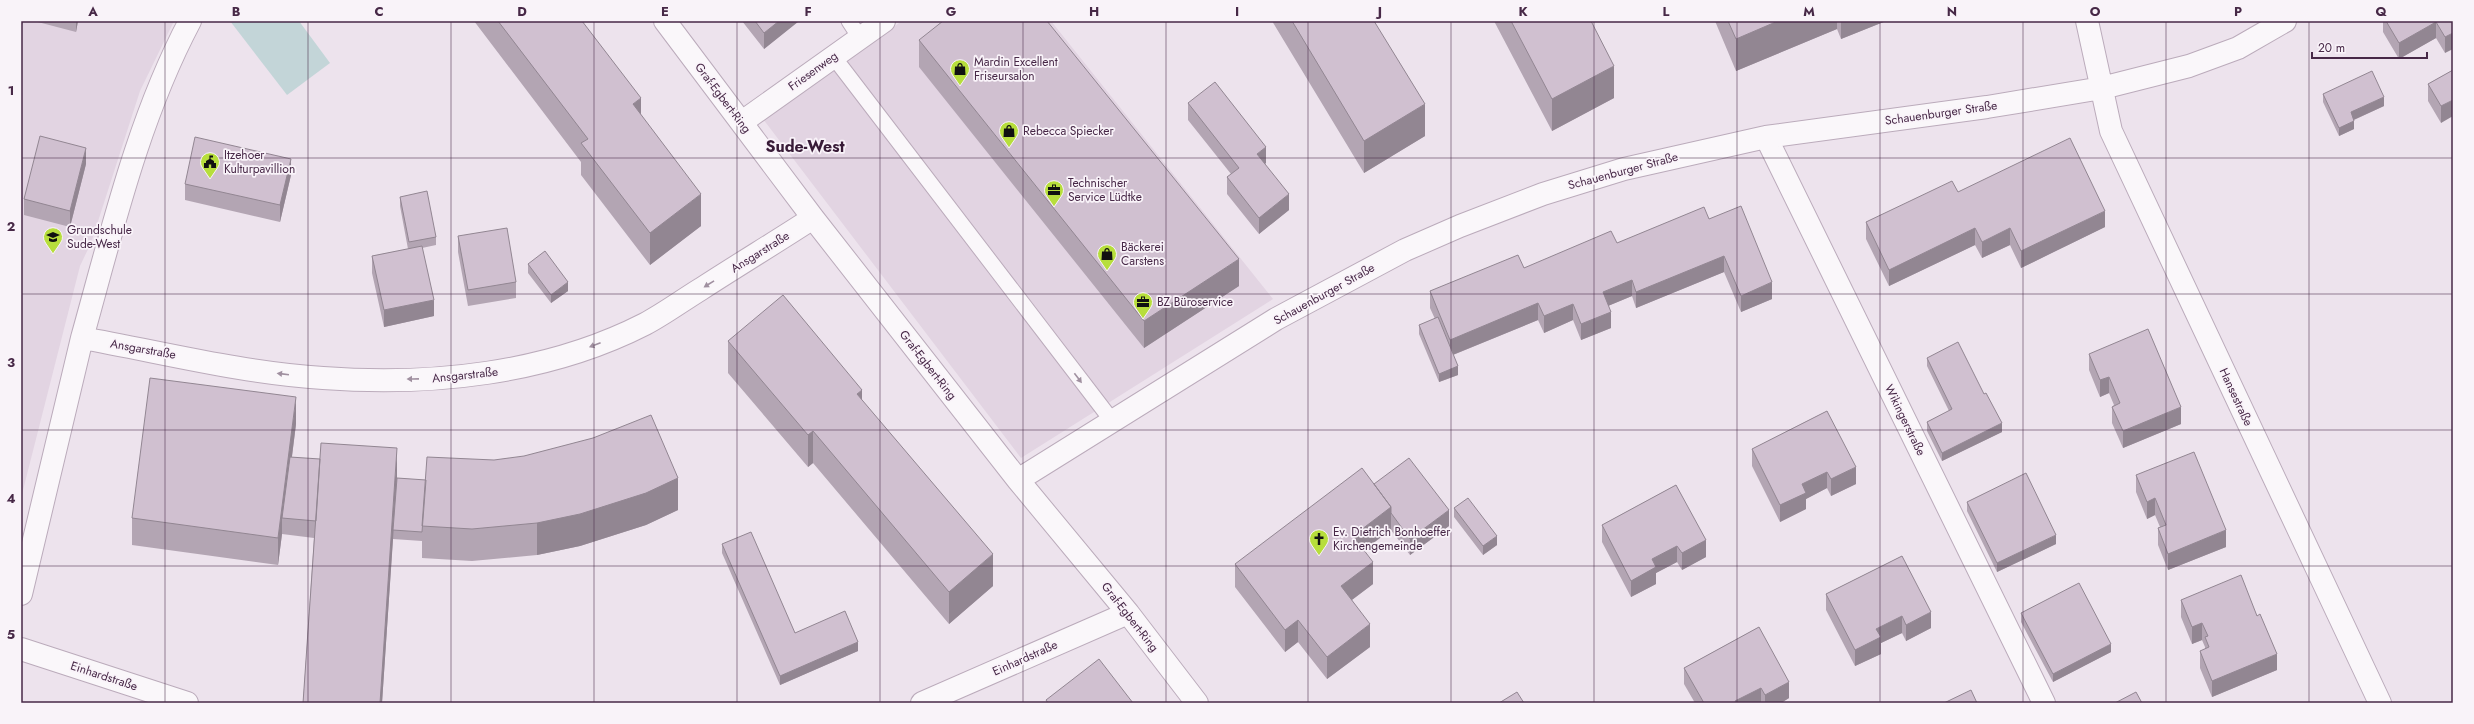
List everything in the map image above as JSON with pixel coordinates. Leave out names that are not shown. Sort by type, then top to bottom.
[{"type":"street","points":[[21,594],[82,338],[141,139],[166,70],[190,21]]},
{"type":"street","name":"Graf-Egbert-Ring","points":[[665,21],[813,218],[1018,480],[1128,613],[1197,703]]},
{"type":"street","name":"Friesenweg","points":[[742,122],[833,56],[854,29],[884,21]]},
{"type":"street","name":"Hansestraße","points":[[2087,21],[2111,130],[2380,703]]},
{"type":"street","name":"Schauenburger Straße","points":[[1018,480],[1276,319],[1377,265],[1460,226],[1543,194],[1624,169],[1766,137],[1987,107],[2102,88],[2189,66],[2238,48],[2285,21]]},
{"type":"street","name":"Wikingerstraße","points":[[1766,137],[2044,703]]},
{"type":"street","name":"Ansgarstraße","points":[[82,338],[267,372],[323,378],[420,379],[457,377],[503,371],[583,350],[646,324],[813,218]]},
{"type":"street","name":"Einhardstraße","points":[[922,703],[949,698],[1128,613]]},
{"type":"street","name":"Einhardstraße","points":[[21,649],[187,703]]},
{"type":"lane","points":[[833,56],[1113,422]]},
{"type":"shaded area","name":"Grundschule Sude-West","points":[[21,21],[174,21],[140,91],[91,243],[80,266],[21,498]]},
{"type":"shaded area","points":[[230,21],[299,21],[330,63],[287,95]]},
{"type":"shaded area","points":[[902,21],[1051,21],[1273,299],[1021,458],[763,119]]},
{"type":"building","points":[[498,21],[582,21],[641,98],[633,104],[701,194],[650,233],[581,143],[588,139]]},
{"type":"building","points":[[755,21],[779,21],[764,33]]},
{"type":"building","points":[[943,21],[1047,21],[1239,259],[1144,321],[919,40]]},
{"type":"building","points":[[1292,21],[1374,21],[1425,104],[1364,141]]},
{"type":"building","points":[[1511,21],[1591,21],[1614,66],[1552,99]]},
{"type":"building","points":[[1728,21],[1778,21],[1736,39]]},
{"type":"building","points":[[2386,21],[2453,21],[2453,33],[2445,37],[2436,22],[2399,43]]},
{"type":"building","points":[[2453,70],[2453,100],[2441,106],[2428,84]]},
{"type":"building","points":[[2372,71],[2384,97],[2351,112],[2354,121],[2339,128],[2323,94]]},
{"type":"building","points":[[1215,82],[1266,147],[1257,154],[1289,194],[1259,218],[1227,177],[1239,168],[1188,103]]},
{"type":"building","points":[[40,136],[86,148],[70,211],[24,199]]},
{"type":"building","points":[[195,137],[291,159],[280,205],[185,184]]},
{"type":"building","points":[[2070,138],[2105,211],[2021,251],[2010,228],[1982,242],[1975,228],[1889,270],[1866,222],[1952,181],[1958,192]]},
{"type":"building","points":[[427,191],[436,237],[409,242],[400,197]]},
{"type":"building","points":[[1741,206],[1772,282],[1741,296],[1724,256],[1636,292],[1632,280],[1603,292],[1611,312],[1581,324],[1573,304],[1544,316],[1538,303],[1450,340],[1430,291],[1518,255],[1524,268],[1611,231],[1617,243],[1704,207],[1709,219]]},
{"type":"building","points":[[507,228],[516,282],[468,290],[458,236]]},
{"type":"building","points":[[422,246],[434,300],[384,310],[372,256]]},
{"type":"building","points":[[545,251],[568,282],[551,295],[528,264]]},
{"type":"building","points":[[783,295],[862,390],[857,394],[993,554],[949,592],[813,431],[808,435],[728,341]]},
{"type":"building","points":[[1438,317],[1458,366],[1439,374],[1419,325]]},
{"type":"building","points":[[2148,329],[2181,407],[2123,431],[2112,407],[2120,403],[2109,377],[2100,380],[2089,354]]},
{"type":"building","points":[[1958,342],[1984,394],[1986,393],[2002,423],[1942,453],[1927,422],[1952,409],[1927,358]]},
{"type":"building","points":[[150,378],[296,397],[278,538],[132,518]]},
{"type":"building","points":[[1827,411],[1856,467],[1831,479],[1827,472],[1802,484],[1806,493],[1780,505],[1752,449]]},
{"type":"building","points":[[651,415],[678,478],[646,493],[580,514],[537,523],[472,529],[422,526],[427,457],[494,460],[524,456],[593,438]]},
{"type":"building","points":[[321,443],[397,448],[380,703],[303,703]]},
{"type":"building","points":[[2194,452],[2226,530],[2168,554],[2158,528],[2166,525],[2155,498],[2147,502],[2136,475]]},
{"type":"building","points":[[290,457],[320,459],[316,521],[282,518]]},
{"type":"building","points":[[1409,458],[1449,510],[1410,539],[1391,513],[1391,507],[1374,484]]},
{"type":"building","points":[[1362,468],[1391,507],[1353,536],[1373,562],[1341,586],[1370,624],[1327,657],[1298,620],[1285,630],[1235,564]]},
{"type":"building","points":[[2026,473],[2056,535],[1997,563],[1967,502]]},
{"type":"building","points":[[397,478],[426,480],[422,532],[393,530]]},
{"type":"building","points":[[1676,485],[1706,540],[1682,553],[1677,546],[1652,559],[1656,567],[1631,581],[1602,525]]},
{"type":"building","points":[[1468,498],[1497,536],[1483,546],[1454,508]]},
{"type":"building","points":[[751,532],[795,633],[845,611],[858,642],[780,676],[722,544]]},
{"type":"building","points":[[1902,556],[1931,612],[1906,625],[1902,616],[1876,629],[1881,637],[1855,650],[1826,594]]},
{"type":"building","points":[[2241,575],[2257,616],[2260,614],[2277,654],[2212,681],[2200,651],[2209,647],[2205,637],[2208,636],[2202,623],[2192,627],[2181,600]]},
{"type":"building","points":[[2079,583],[2111,644],[2053,674],[2021,613]]},
{"type":"building","points":[[1759,627],[1789,682],[1765,695],[1761,688],[1735,701],[1736,703],[1704,703],[1684,668]]},
{"type":"building","points":[[1099,659],[1133,703],[1048,703],[1046,700]]},
{"type":"building","points":[[1971,690],[1977,703],[1944,703]]},
{"type":"building","points":[[1517,692],[1524,703],[1499,703]]},
{"type":"building","points":[[2136,692],[2142,703],[2115,703]]},
{"type":"place","name":"Mardin Excellent Friseursalon","points":[[960,86]]},
{"type":"place","name":"Rebecca Spiecker","points":[[1009,148]]},
{"type":"place","name":"Itzehoer Kulturpavillion","points":[[210,179]]},
{"type":"place","name":"Technischer Service Lüdtke","points":[[1054,207]]},
{"type":"place","name":"Grundschule Sude-West","points":[[53,254]]},
{"type":"place","name":"Bäckerei Carstens","points":[[1107,271]]},
{"type":"place","name":"BZ Büroservice","points":[[1143,319]]},
{"type":"place","name":"Ev. Dietrich Bonhoeffer Kirchengemeinde","points":[[1319,556]]},
{"type":"district","name":"Sude-West","points":[[805,146]]}]
